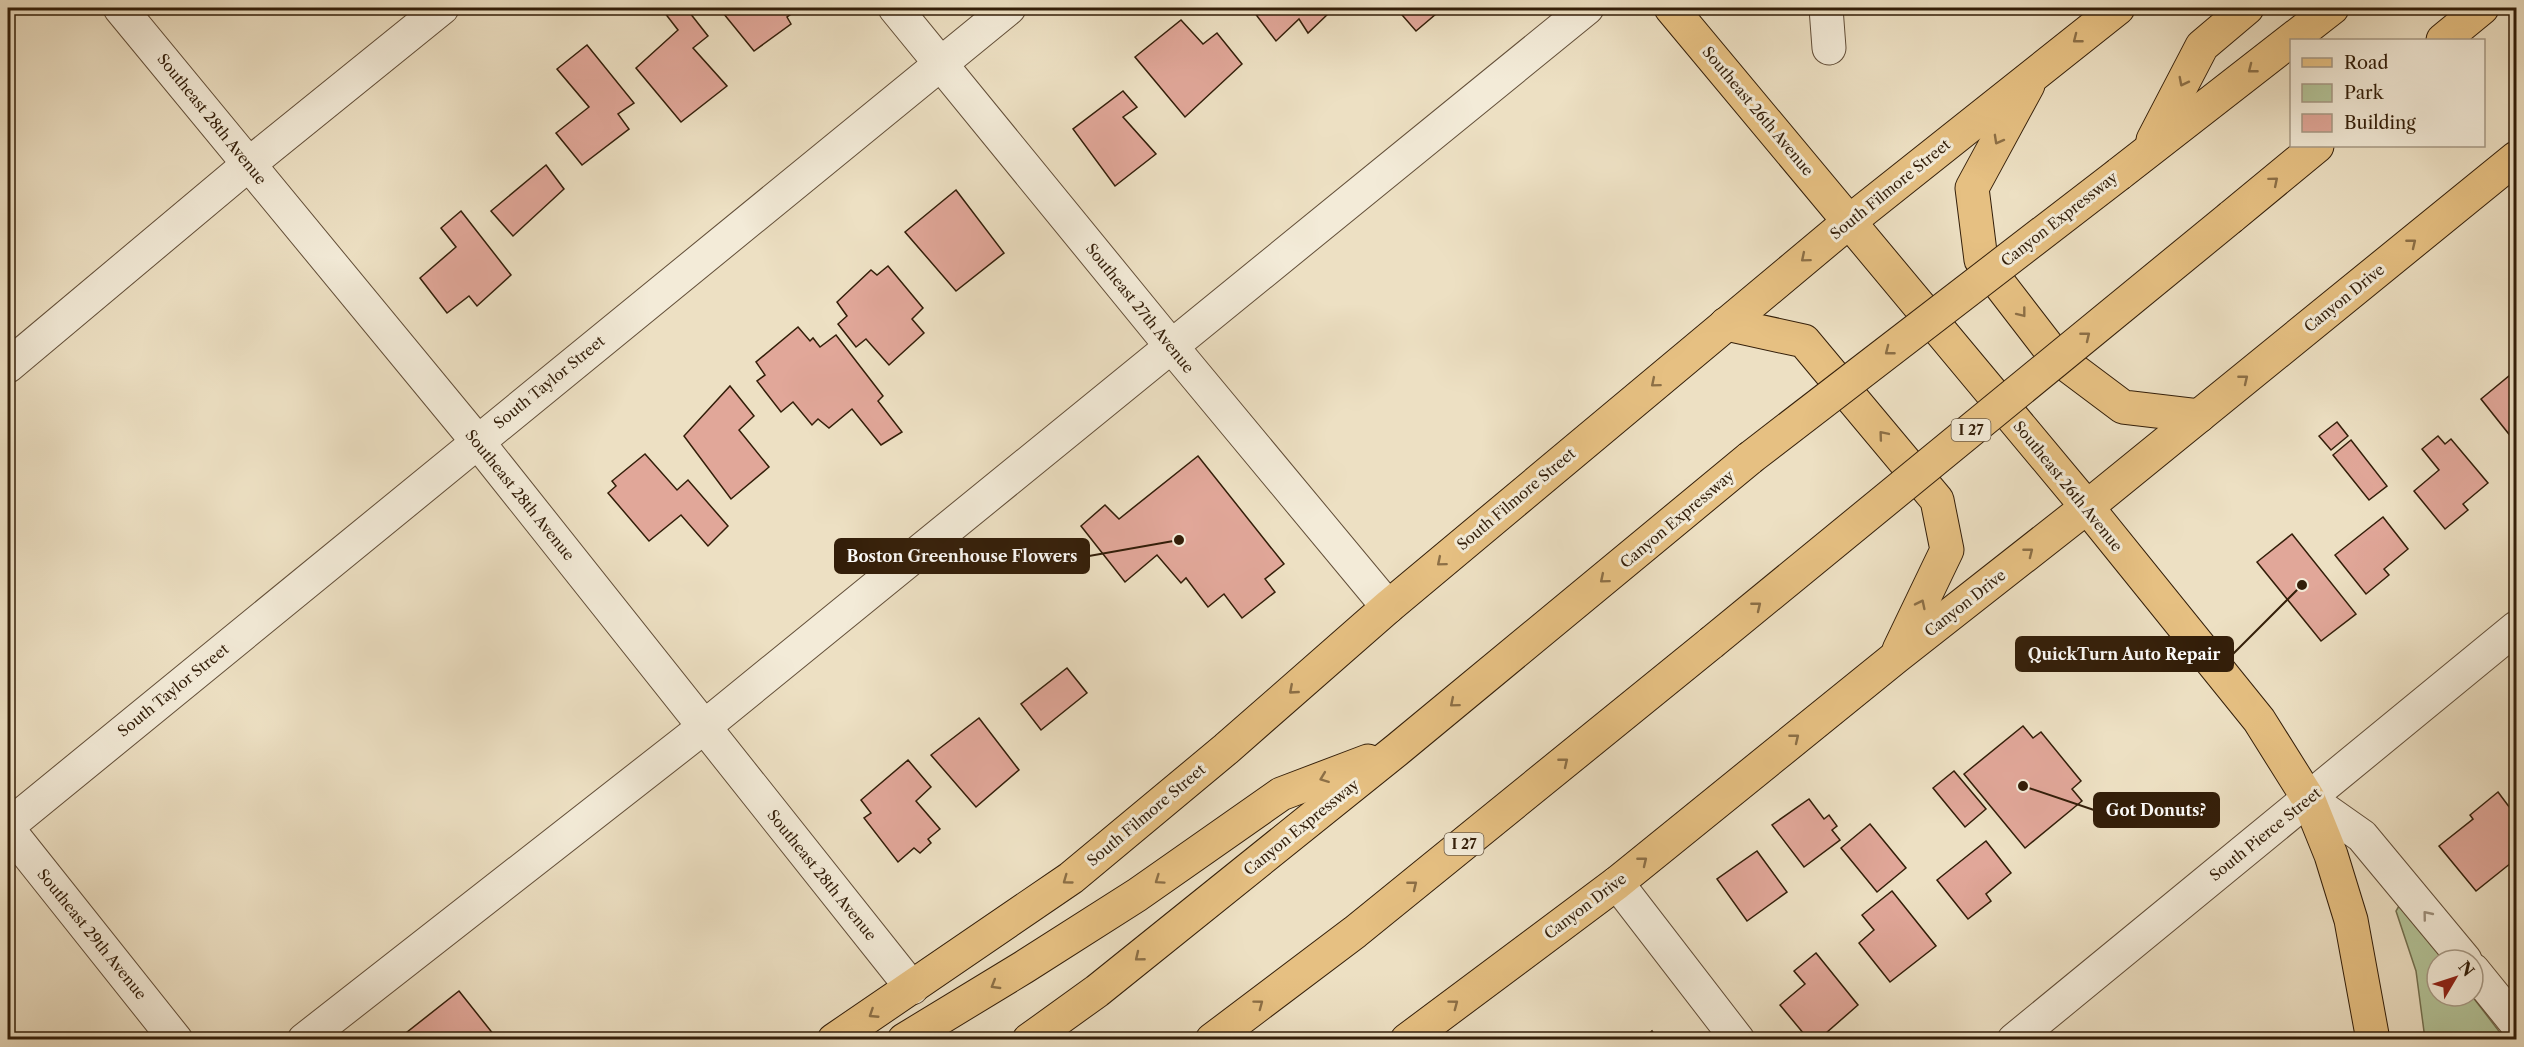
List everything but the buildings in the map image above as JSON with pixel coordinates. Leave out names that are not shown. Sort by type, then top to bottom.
[{"type":"main road","name":"Southeast 26th Avenue","points":[[1671,8],[1850,221],[2259,720],[2308,798]]},
{"type":"main road","name":"South Filmore Street","points":[[912,988],[1071,878],[1226,749],[1388,606],[1726,324],[2037,70],[2118,8]]},
{"type":"main road","points":[[2148,149],[2202,46],[2247,8]]},
{"type":"main road","name":"Canyon Expressway","points":[[2292,39],[2332,8]]},
{"type":"main road","points":[[2444,39],[2482,8]]},
{"type":"main road","name":"Canyon Expressway","points":[[1029,1040],[1097,991],[1398,749],[1750,458],[2290,40]]},
{"type":"main road","points":[[2037,70],[1972,188],[1981,260],[2055,356],[2123,407],[2199,416]]},
{"type":"main road","name":"I 27","points":[[1212,1040],[1355,932],[2316,147]]},
{"type":"main road","name":"Canyon Drive","points":[[1407,1040],[1617,883],[2517,158]]},
{"type":"main road","points":[[1726,324],[1804,341],[1937,500],[1947,550],[1896,657]]},
{"type":"main road","points":[[904,1040],[1024,968],[1128,901],[1281,794],[1398,749]]},
{"type":"main road","points":[[2308,798],[2331,855],[2351,920],[2373,1040]]},
{"type":"main road","points":[[834,1040],[912,988]]},
{"type":"street","name":"Southeast 28th Avenue","points":[[120,8],[477,441],[912,988]]},
{"type":"street","points":[[8,366],[249,164],[442,8]]},
{"type":"street","name":"Southeast 27th Avenue","points":[[895,8],[1172,347],[1388,606]]},
{"type":"street","name":"South Taylor Street","points":[[8,828],[477,441],[1009,8]]},
{"type":"street","points":[[304,1040],[704,727],[1587,8]]},
{"type":"street","points":[[1826,8],[1829,48]]},
{"type":"street","name":"South Pierce Street","points":[[2014,1040],[2517,628]]},
{"type":"street","name":"Southeast 26th Avenue","points":[[2308,798],[2362,836],[2454,948]]},
{"type":"street","name":"Southeast 29th Avenue","points":[[8,828],[176,1040]]},
{"type":"street","points":[[1617,883],[1738,1040]]},
{"type":"street","points":[[2485,984],[2517,1023]]},
{"type":"green space","points":[[2399,906],[2404,908],[2435,948],[2425,948],[2425,1008],[2481,1008],[2505,1039],[2425,1039],[2416,971],[2396,911]]},
{"type":"place","name":"Boston Greenhouse Flowers","points":[[1179,540]]},
{"type":"place","name":"QuickTurn Auto Repair","points":[[2302,585]]},
{"type":"place","name":"Got Donuts?","points":[[2023,786]]}]
